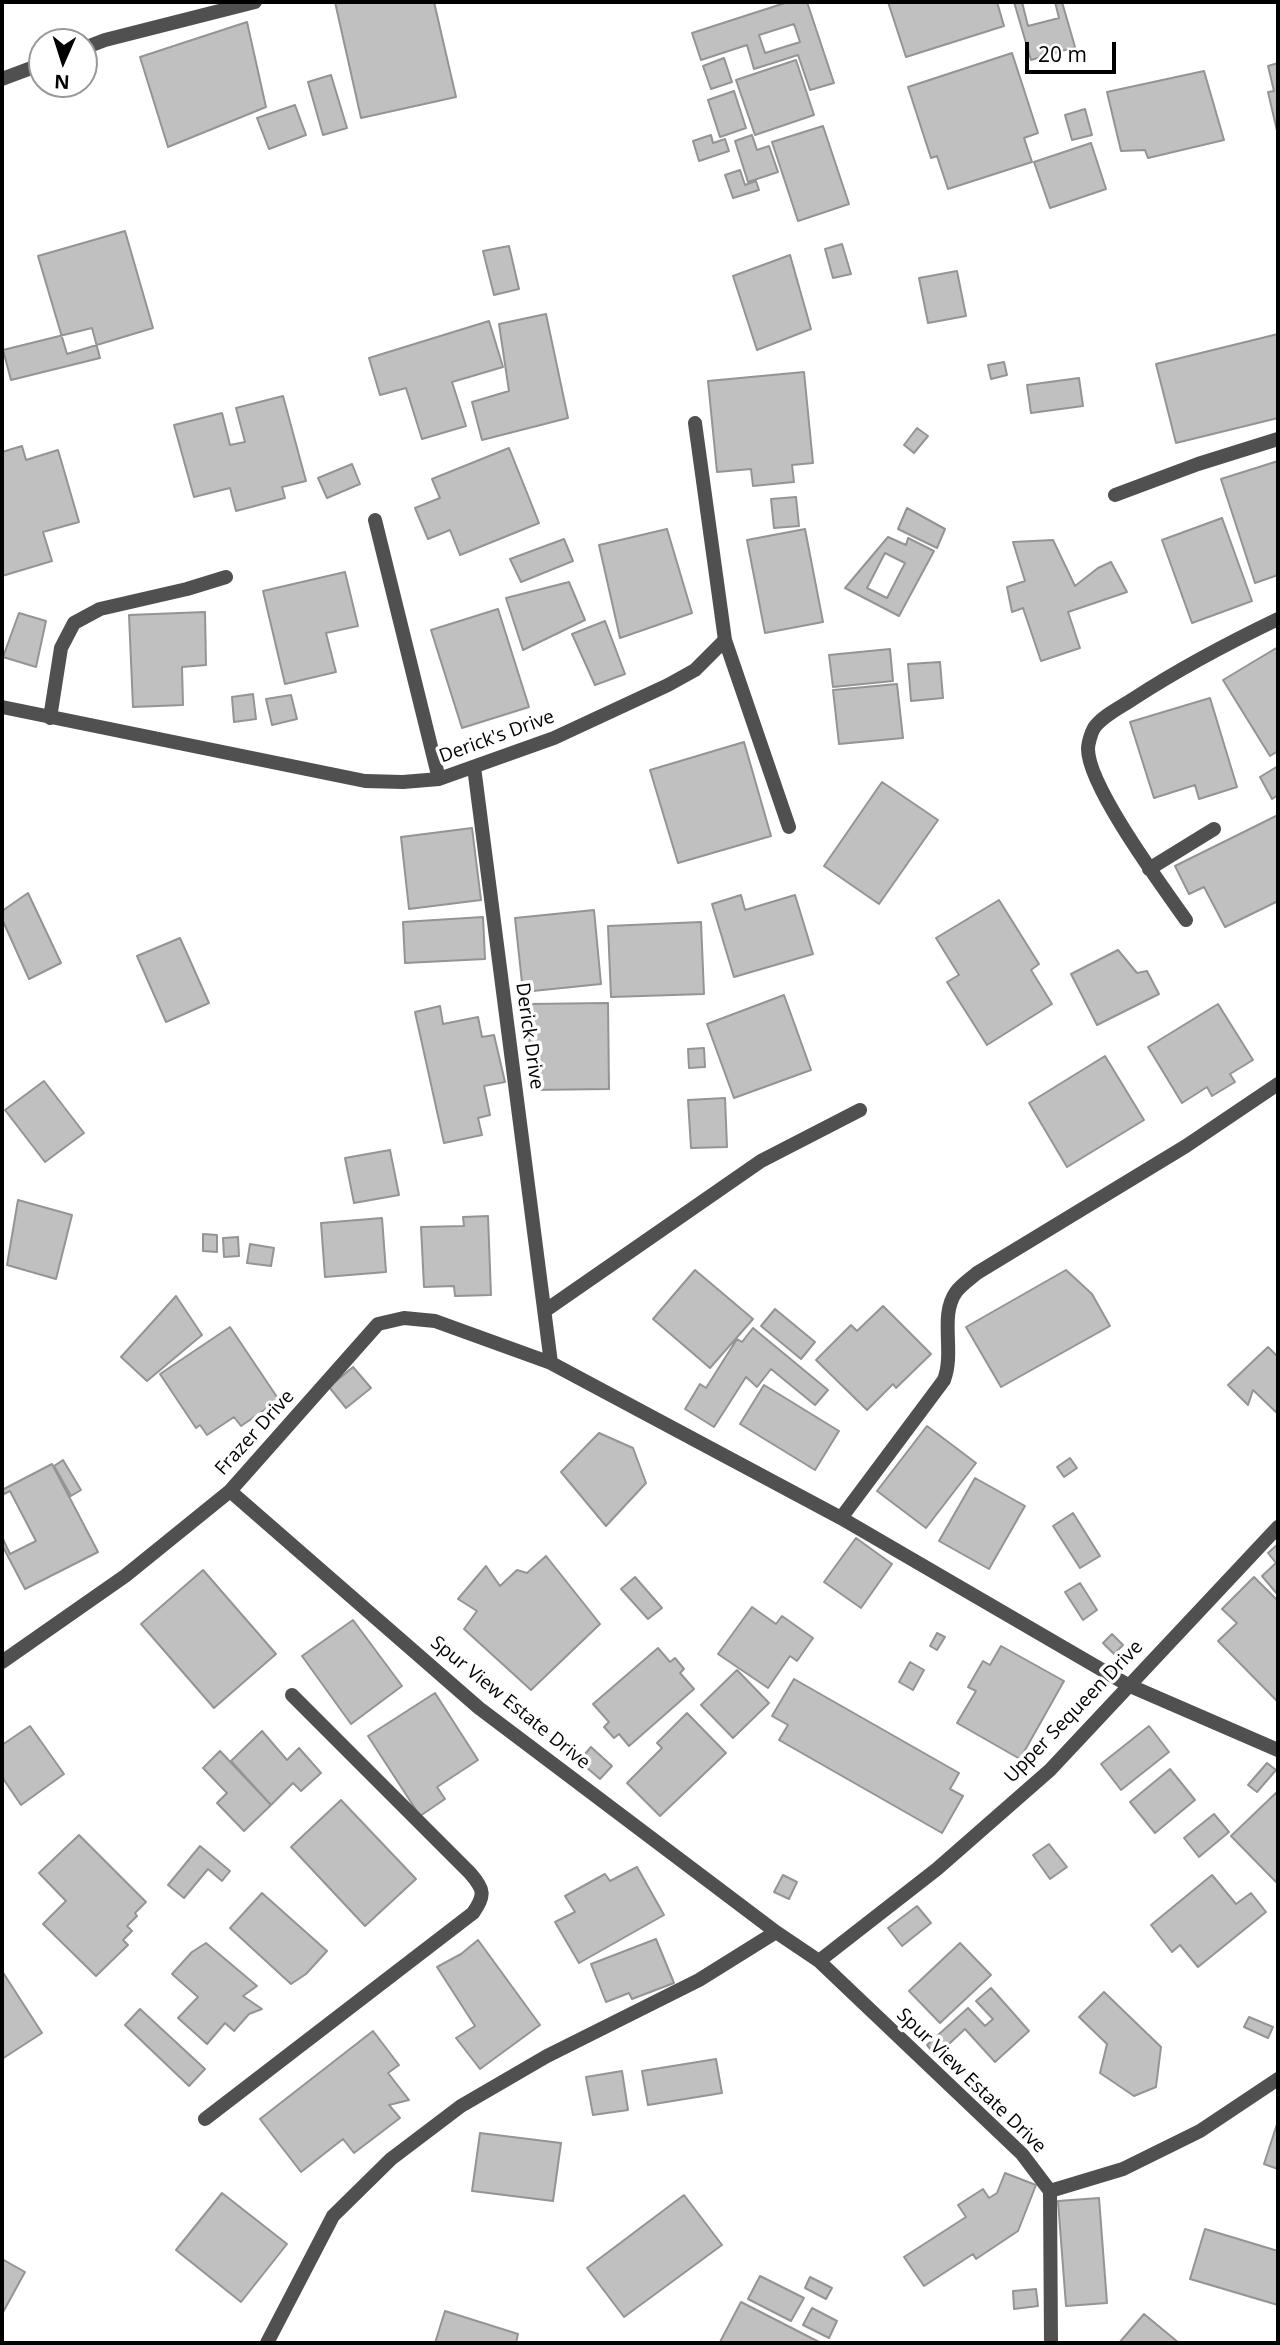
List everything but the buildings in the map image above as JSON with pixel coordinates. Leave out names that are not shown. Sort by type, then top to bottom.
[{"type":"street","points":[[98,43],[255,2]]},
{"type":"street","points":[[2,79],[28,69]]},
{"type":"street","points":[[695,423],[725,640],[789,827]]},
{"type":"street","points":[[1115,495],[1198,464],[1278,439]]},
{"type":"street","points":[[375,520],[439,779]]},
{"type":"street","points":[[50,718],[61,648],[74,623],[100,609],[226,577]]},
{"type":"street","points":[[1186,920],[1150,869],[1104,795],[1090,766],[1088,747],[1094,729],[1113,712],[1169,676],[1278,619]]},
{"type":"street","name":"Derick's Drive","points":[[2,707],[365,781],[439,779],[554,738],[668,685],[695,670],[725,640]]},
{"type":"street","name":"Derick Drive","points":[[474,767],[551,1363]]},
{"type":"street","points":[[1150,869],[1214,829]]},
{"type":"street","points":[[841,1518],[944,1380],[950,1366],[948,1309],[957,1291],[977,1273],[1186,1146],[1278,1084]]},
{"type":"street","points":[[545,1310],[761,1161],[860,1110]]},
{"type":"street","name":"Frazer Drive","points":[[2,1662],[125,1576],[230,1491],[378,1324],[404,1318],[435,1321],[551,1363],[841,1518],[1128,1685],[1278,1750]]},
{"type":"street","name":"Spur View Estate Drive","points":[[230,1491],[479,1708],[776,1932],[819,1961],[1021,2154],[1050,2191]]},
{"type":"street","name":"Upper Sequeen Drive","points":[[819,1961],[937,1869],[1050,1770],[1278,1527]]},
{"type":"street","points":[[205,2119],[473,1913],[482,1899],[481,1886],[470,1873],[292,1695]]},
{"type":"street","points":[[267,2343],[333,2217],[391,2159],[461,2106],[536,2062],[699,1980],[776,1932]]},
{"type":"street","points":[[1051,2343],[1050,2191],[1123,2169],[1199,2131],[1278,2079]]}]
